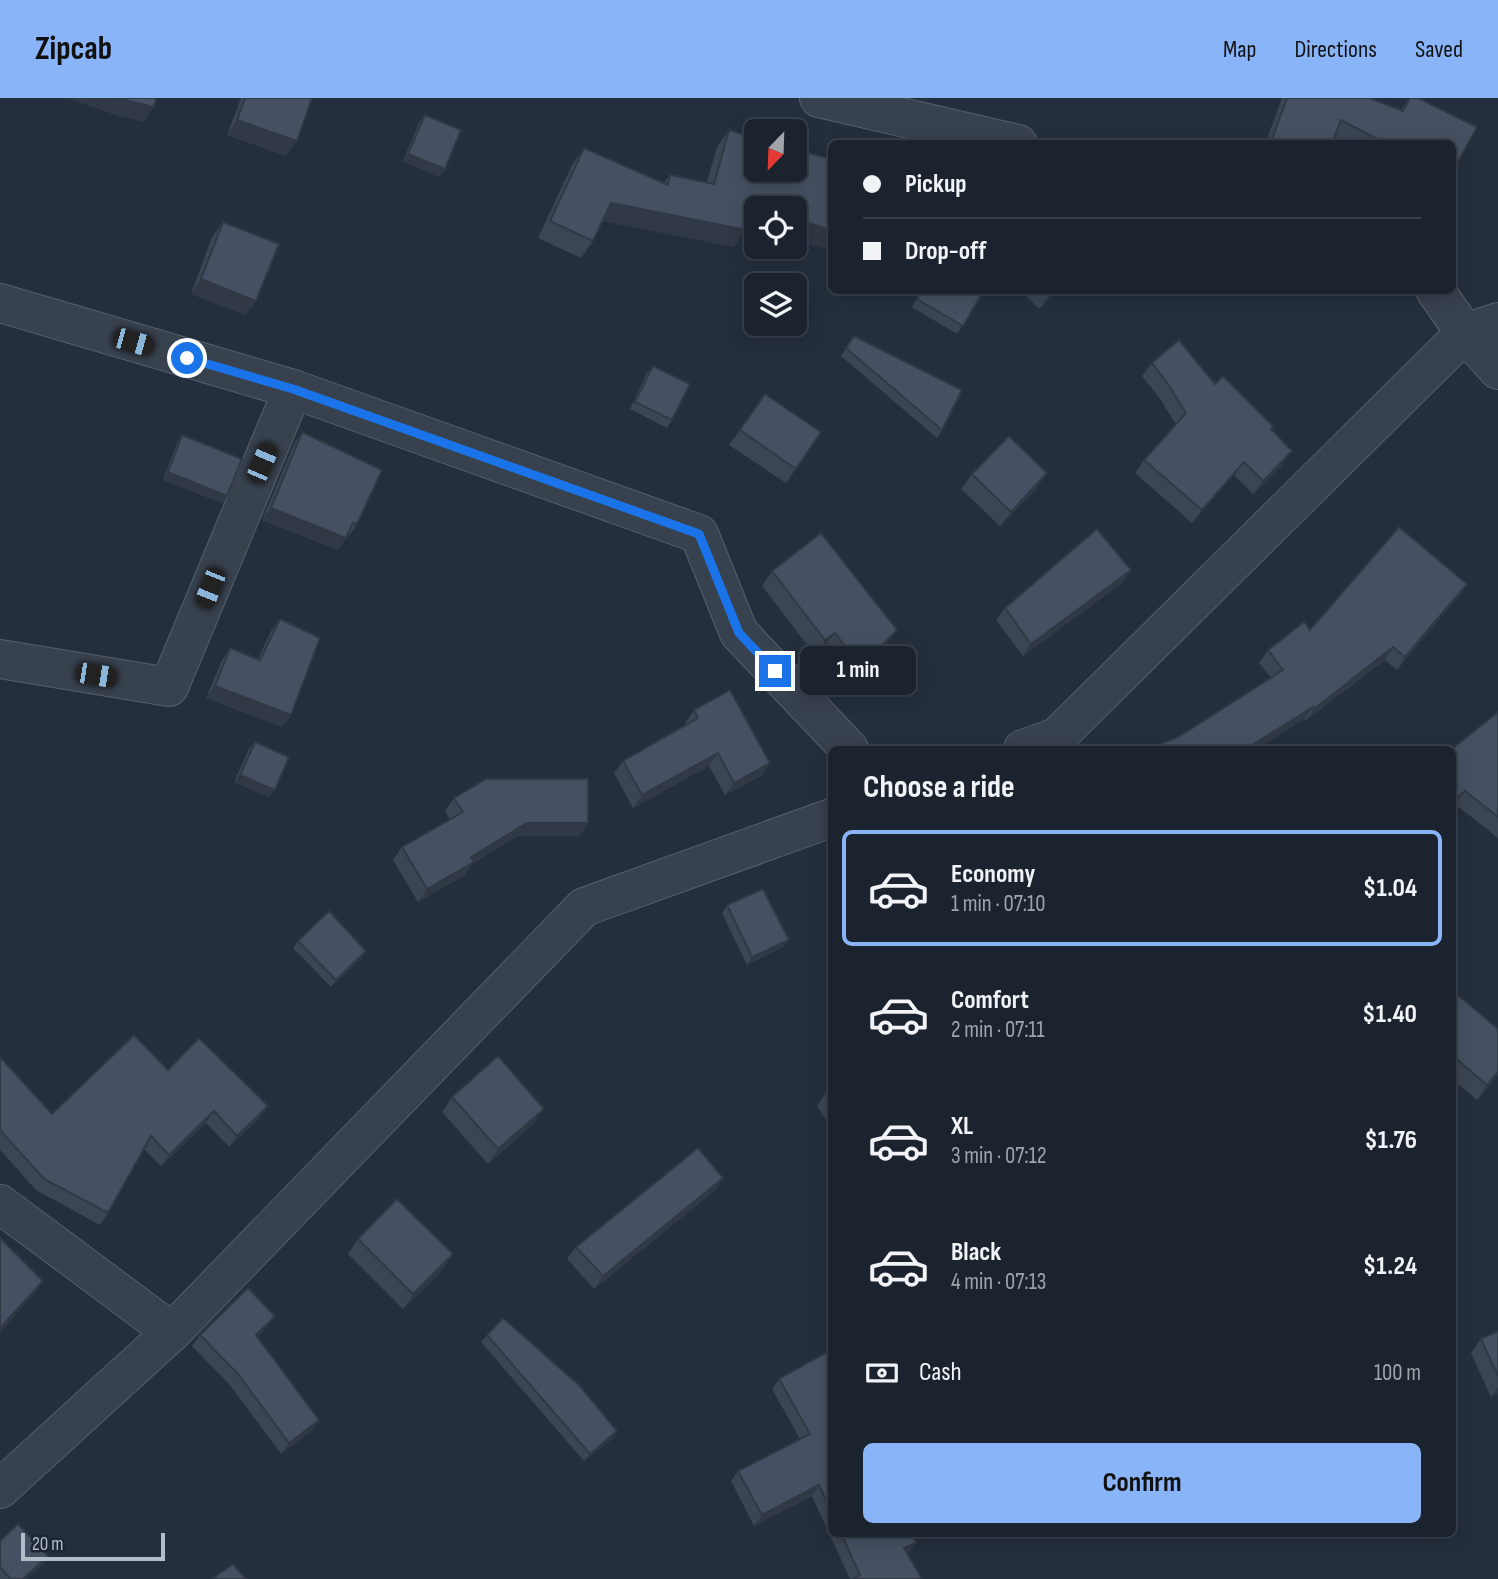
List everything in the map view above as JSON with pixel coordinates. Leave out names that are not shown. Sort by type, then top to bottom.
[{"type":"street","points":[[838,100],[1002,140]]},
{"type":"street","points":[[1440,294],[1482,327],[1498,370]]},
{"type":"street","points":[[0,303],[293,389],[699,534],[739,633],[846,746]]},
{"type":"street","points":[[1032,746],[1057,737],[1482,327]]},
{"type":"street","points":[[0,659],[169,688],[293,389]]},
{"type":"street","points":[[0,1489],[172,1332],[584,906],[828,819]]},
{"type":"street","points":[[0,1204],[172,1332]]},
{"type":"building","points":[[119,98],[156,98],[154,107]]},
{"type":"building","points":[[245,98],[312,98],[297,141],[237,120]]},
{"type":"building","points":[[1287,98],[1369,98],[1403,111],[1410,98],[1418,98],[1477,127],[1456,166],[1456,140],[1379,140],[1341,120],[1334,140],[1272,139]]},
{"type":"building","points":[[425,115],[461,130],[445,169],[408,154]]},
{"type":"building","points":[[729,130],[744,134],[744,182],[807,182],[807,153],[828,158],[828,229],[807,223],[807,196],[744,196],[744,230],[611,203],[593,241],[550,221],[584,148],[668,185],[670,175],[714,184]]},
{"type":"building","points":[[223,222],[279,244],[256,301],[201,279]]},
{"type":"building","points":[[920,294],[982,294],[963,326],[917,299]]},
{"type":"building","points":[[854,336],[962,390],[942,430],[846,348]]},
{"type":"building","points":[[1179,340],[1215,384],[1223,376],[1273,426],[1271,429],[1292,451],[1263,481],[1244,462],[1202,510],[1144,460],[1186,413],[1152,363]]},
{"type":"building","points":[[653,366],[690,384],[672,420],[635,402]]},
{"type":"building","points":[[765,394],[821,432],[796,469],[740,430]]},
{"type":"building","points":[[302,432],[382,470],[357,524],[353,523],[346,538],[271,508]]},
{"type":"building","points":[[182,435],[242,459],[227,496],[168,472]]},
{"type":"building","points":[[1009,436],[1047,473],[1011,512],[972,474]]},
{"type":"building","points":[[1399,527],[1467,584],[1405,657],[1393,647],[1314,709],[1313,707],[1251,746],[1155,746],[1178,737],[1283,670],[1268,650],[1304,622],[1310,630]]},
{"type":"building","points":[[1097,529],[1131,570],[1031,644],[1005,608]]},
{"type":"building","points":[[821,533],[897,630],[861,667],[835,633],[825,640],[772,571]]},
{"type":"building","points":[[280,619],[320,638],[291,715],[215,686],[230,648],[260,660]]},
{"type":"building","points":[[730,690],[770,763],[734,783],[718,753],[642,795],[623,761],[698,718],[694,710]]},
{"type":"building","points":[[1498,712],[1498,817],[1465,791],[1456,798],[1456,746]]},
{"type":"building","points":[[255,742],[289,757],[275,790],[240,775]]},
{"type":"building","points":[[486,779],[588,779],[588,823],[527,823],[471,857],[474,862],[427,889],[402,847],[463,812],[454,798]]},
{"type":"building","points":[[763,889],[789,940],[752,957],[727,905]]},
{"type":"building","points":[[329,911],[366,951],[336,980],[298,941]]},
{"type":"building","points":[[1456,993],[1498,1029],[1498,1072],[1487,1085],[1456,1058]]},
{"type":"building","points":[[134,1035],[168,1070],[199,1038],[268,1106],[237,1136],[214,1111],[169,1155],[151,1136],[108,1213],[44,1179],[0,1130],[0,1057],[52,1114]]},
{"type":"building","points":[[498,1056],[544,1109],[498,1149],[452,1097]]},
{"type":"building","points":[[698,1148],[723,1178],[603,1276],[576,1247]]},
{"type":"building","points":[[397,1199],[453,1254],[413,1294],[358,1239]]},
{"type":"building","points":[[0,1238],[43,1281],[0,1328]]},
{"type":"building","points":[[248,1288],[275,1316],[256,1335],[319,1420],[289,1443],[238,1374],[200,1335]]},
{"type":"building","points":[[503,1318],[580,1386],[617,1431],[590,1454],[487,1335]]},
{"type":"building","points":[[1498,1331],[1498,1376],[1481,1339]]},
{"type":"building","points":[[828,1352],[828,1504],[819,1485],[762,1515],[738,1471],[810,1434],[779,1379]]},
{"type":"building","points":[[18,1524],[48,1556],[23,1579],[11,1579],[0,1567],[0,1541]]},
{"type":"building","points":[[843,1537],[913,1537],[916,1543],[904,1548],[922,1579],[853,1579],[860,1575]]},
{"type":"building","points":[[233,1564],[246,1579],[212,1579]]},
{"type":"route","points":[[187,358],[293,389],[699,534],[739,633],[775,671]]}]
